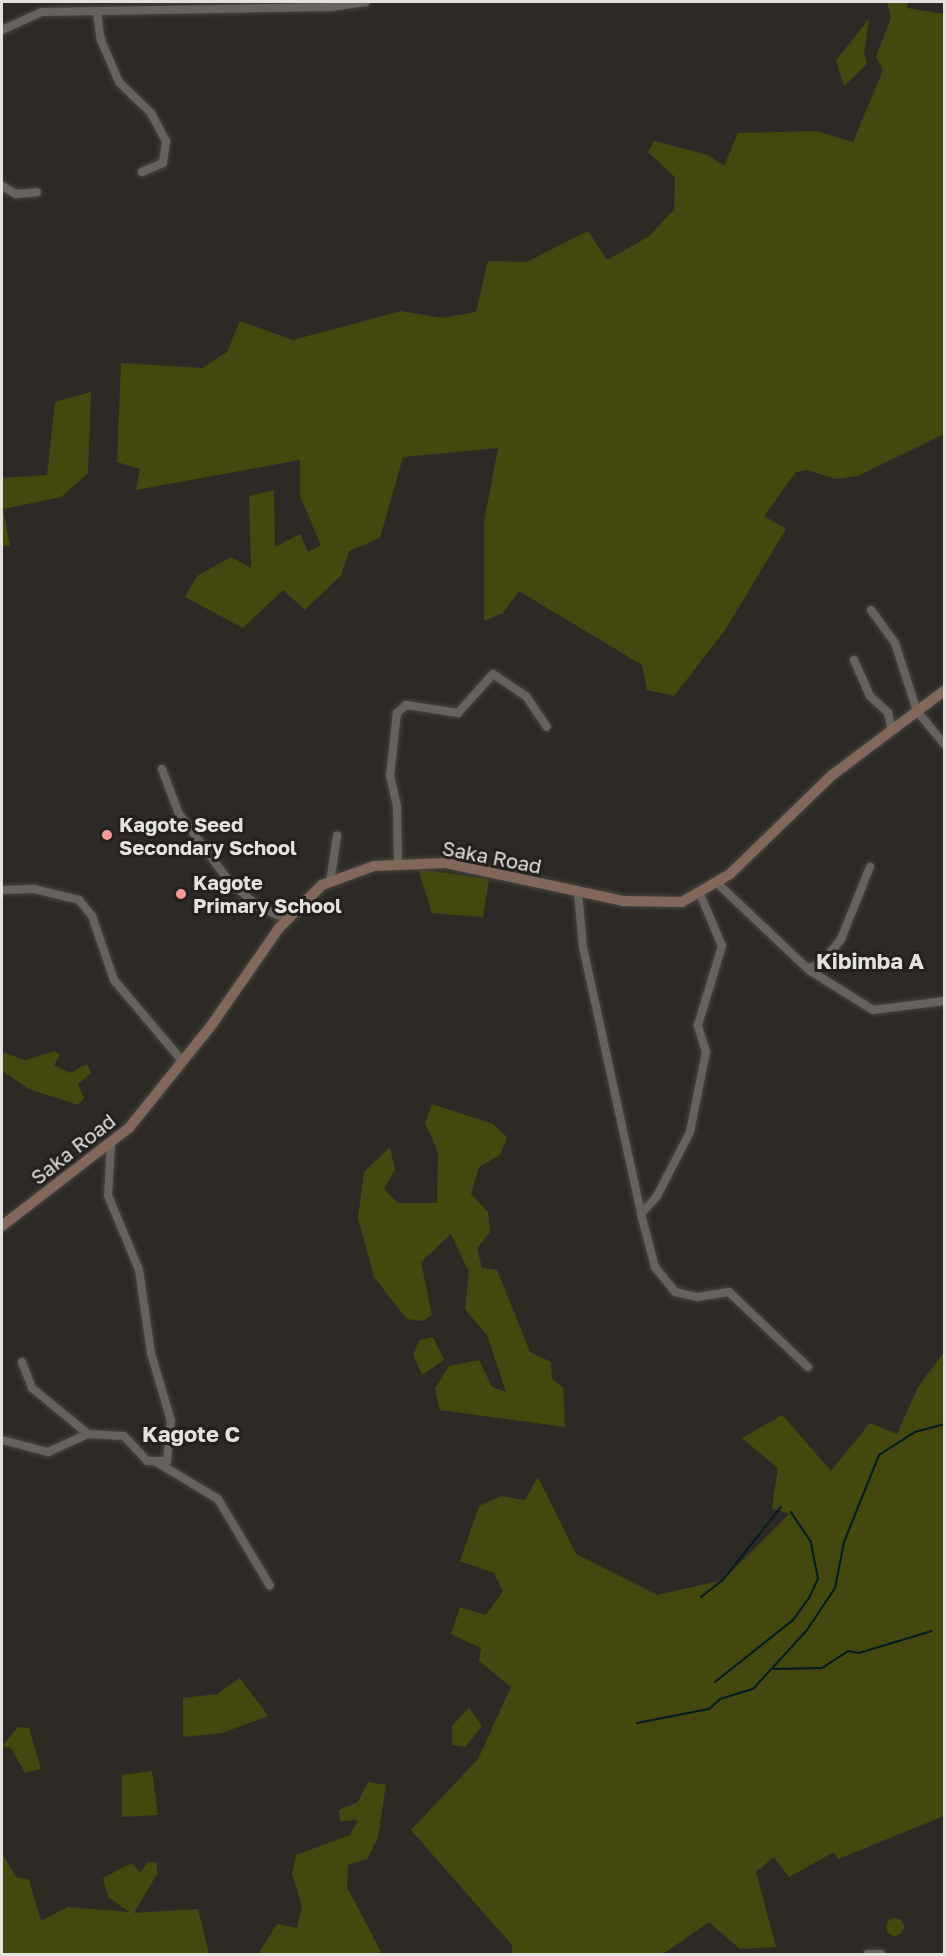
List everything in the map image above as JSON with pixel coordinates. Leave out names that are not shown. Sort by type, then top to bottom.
[{"type":"main road","name":"Saka Road","points":[[2,1226],[111,1145],[183,1062],[287,919],[308,895],[330,882],[374,866],[446,863],[578,893],[651,905],[700,894],[717,883],[810,794],[945,691]]},
{"type":"street","points":[[2,30],[42,12],[98,13],[332,7],[366,2]]},
{"type":"street","points":[[98,13],[101,40],[119,82],[151,113],[166,141],[164,163],[142,172]]},
{"type":"street","points":[[2,186],[16,194],[37,192]]},
{"type":"street","points":[[871,610],[895,643],[917,711],[945,744]]},
{"type":"street","points":[[854,660],[870,696],[888,713],[892,730]]},
{"type":"street","points":[[398,865],[397,806],[390,776],[397,713],[406,705],[458,713],[493,674],[526,696],[547,727]]},
{"type":"street","points":[[162,769],[179,814],[229,881],[259,907],[287,919]]},
{"type":"street","points":[[330,882],[337,836]]},
{"type":"street","points":[[807,968],[821,964],[841,939],[870,867]]},
{"type":"street","points":[[717,883],[807,968],[873,1010],[945,1001]]},
{"type":"street","points":[[2,890],[34,889],[79,900],[92,916],[114,981],[183,1062]]},
{"type":"street","points":[[578,893],[583,947],[641,1214],[655,1267],[675,1292],[698,1297],[729,1292],[808,1367]]},
{"type":"street","points":[[641,1214],[657,1196],[690,1132],[706,1052],[698,1025],[722,946],[700,894]]},
{"type":"street","points":[[111,1145],[108,1195],[139,1270],[151,1353],[171,1421],[170,1453],[159,1463]]},
{"type":"street","points":[[22,1362],[32,1388],[88,1434]]},
{"type":"street","points":[[2,1440],[48,1452],[88,1434],[124,1436],[147,1461],[159,1463],[218,1498],[270,1586]]},
{"type":"street","points":[[868,1954],[881,1954]]},
{"type":"green space","points":[[887,2],[908,2],[907,8],[944,14],[944,434],[858,476],[836,479],[807,470],[796,472],[764,516],[786,529],[725,630],[674,696],[647,690],[642,665],[519,591],[503,613],[484,621],[484,522],[498,448],[403,457],[380,538],[349,551],[341,575],[305,610],[283,590],[243,628],[185,597],[197,576],[231,557],[251,568],[249,496],[274,490],[275,547],[300,534],[308,552],[321,545],[300,496],[300,460],[136,490],[140,469],[117,462],[121,363],[202,368],[227,352],[240,321],[293,340],[401,311],[442,318],[476,312],[488,261],[527,262],[588,231],[607,260],[648,237],[674,210],[675,177],[648,152],[654,141],[708,155],[724,166],[738,133],[816,131],[853,142],[883,70],[876,57],[891,18]]},
{"type":"green space","points":[[869,19],[864,54],[867,64],[844,86],[836,60]]},
{"type":"green space","points":[[91,392],[88,473],[61,497],[3,509],[10,545],[2,547],[2,478],[47,475],[55,402]]},
{"type":"green space","points":[[418,869],[489,879],[483,917],[432,913]]},
{"type":"green space","points":[[55,1051],[60,1055],[54,1065],[70,1073],[87,1064],[91,1073],[78,1084],[84,1098],[78,1105],[29,1089],[2,1071],[2,1052],[25,1060]]},
{"type":"green space","points":[[432,1104],[493,1124],[507,1137],[500,1155],[479,1167],[471,1194],[488,1212],[490,1232],[477,1248],[482,1268],[497,1270],[530,1352],[551,1362],[552,1379],[563,1388],[565,1427],[440,1410],[435,1389],[449,1366],[479,1360],[492,1387],[506,1392],[487,1335],[465,1309],[469,1272],[451,1234],[421,1262],[432,1315],[423,1321],[407,1319],[374,1277],[358,1218],[364,1172],[390,1147],[395,1170],[384,1189],[398,1203],[437,1203],[438,1152],[425,1123]]},
{"type":"green space","points":[[433,1337],[444,1360],[422,1375],[413,1354],[420,1340]]},
{"type":"green space","points":[[944,1352],[944,1816],[838,1859],[834,1852],[789,1877],[774,1857],[756,1872],[776,1947],[740,1949],[709,1922],[663,1954],[512,1954],[512,1945],[411,1830],[478,1759],[511,1687],[479,1661],[481,1648],[451,1634],[460,1607],[486,1615],[503,1591],[494,1573],[460,1561],[479,1506],[501,1496],[525,1500],[538,1477],[576,1554],[657,1595],[723,1580],[789,1514],[772,1508],[778,1468],[742,1438],[782,1415],[831,1471],[870,1423],[897,1434],[918,1387]]},
{"type":"green space","points":[[240,1678],[268,1716],[222,1733],[183,1737],[183,1698],[217,1694]]},
{"type":"green space","points":[[469,1708],[482,1726],[465,1747],[452,1745],[452,1726]]},
{"type":"green space","points":[[18,1727],[29,1728],[41,1769],[25,1773],[11,1748],[2,1746]]},
{"type":"green space","points":[[152,1771],[158,1815],[122,1817],[122,1775]]},
{"type":"green space","points":[[368,1782],[386,1785],[378,1837],[367,1859],[348,1865],[347,1887],[382,1954],[258,1954],[277,1924],[297,1928],[302,1906],[292,1874],[296,1855],[350,1835],[358,1820],[340,1821],[339,1810],[358,1802]]},
{"type":"green space","points":[[2,1854],[16,1877],[29,1880],[41,1921],[68,1907],[129,1912],[108,1897],[103,1878],[132,1863],[140,1873],[148,1862],[157,1863],[157,1874],[134,1913],[198,1909],[209,1954],[2,1954]]},
{"type":"green space","points":[[895,1918],[903,1923],[904,1927],[899,1935],[895,1936],[887,1931],[886,1927],[891,1919]]},
{"type":"waterway","points":[[637,1723],[709,1709],[720,1699],[753,1689],[807,1630],[835,1588],[844,1542],[879,1455],[915,1432],[944,1424]]},
{"type":"waterway","points":[[701,1597],[723,1580],[781,1507]]},
{"type":"waterway","points":[[715,1682],[793,1620],[809,1598],[818,1579],[811,1542],[791,1512]]},
{"type":"waterway","points":[[774,1669],[822,1668],[848,1651],[859,1653],[932,1631]]},
{"type":"place","name":"Kagote Seed Secondary School","points":[[107,835]]},
{"type":"place","name":"Kagote Primary School","points":[[181,894]]},
{"type":"district","name":"Kibimba A","points":[[870,961]]},
{"type":"district","name":"Kagote C","points":[[191,1434]]}]
